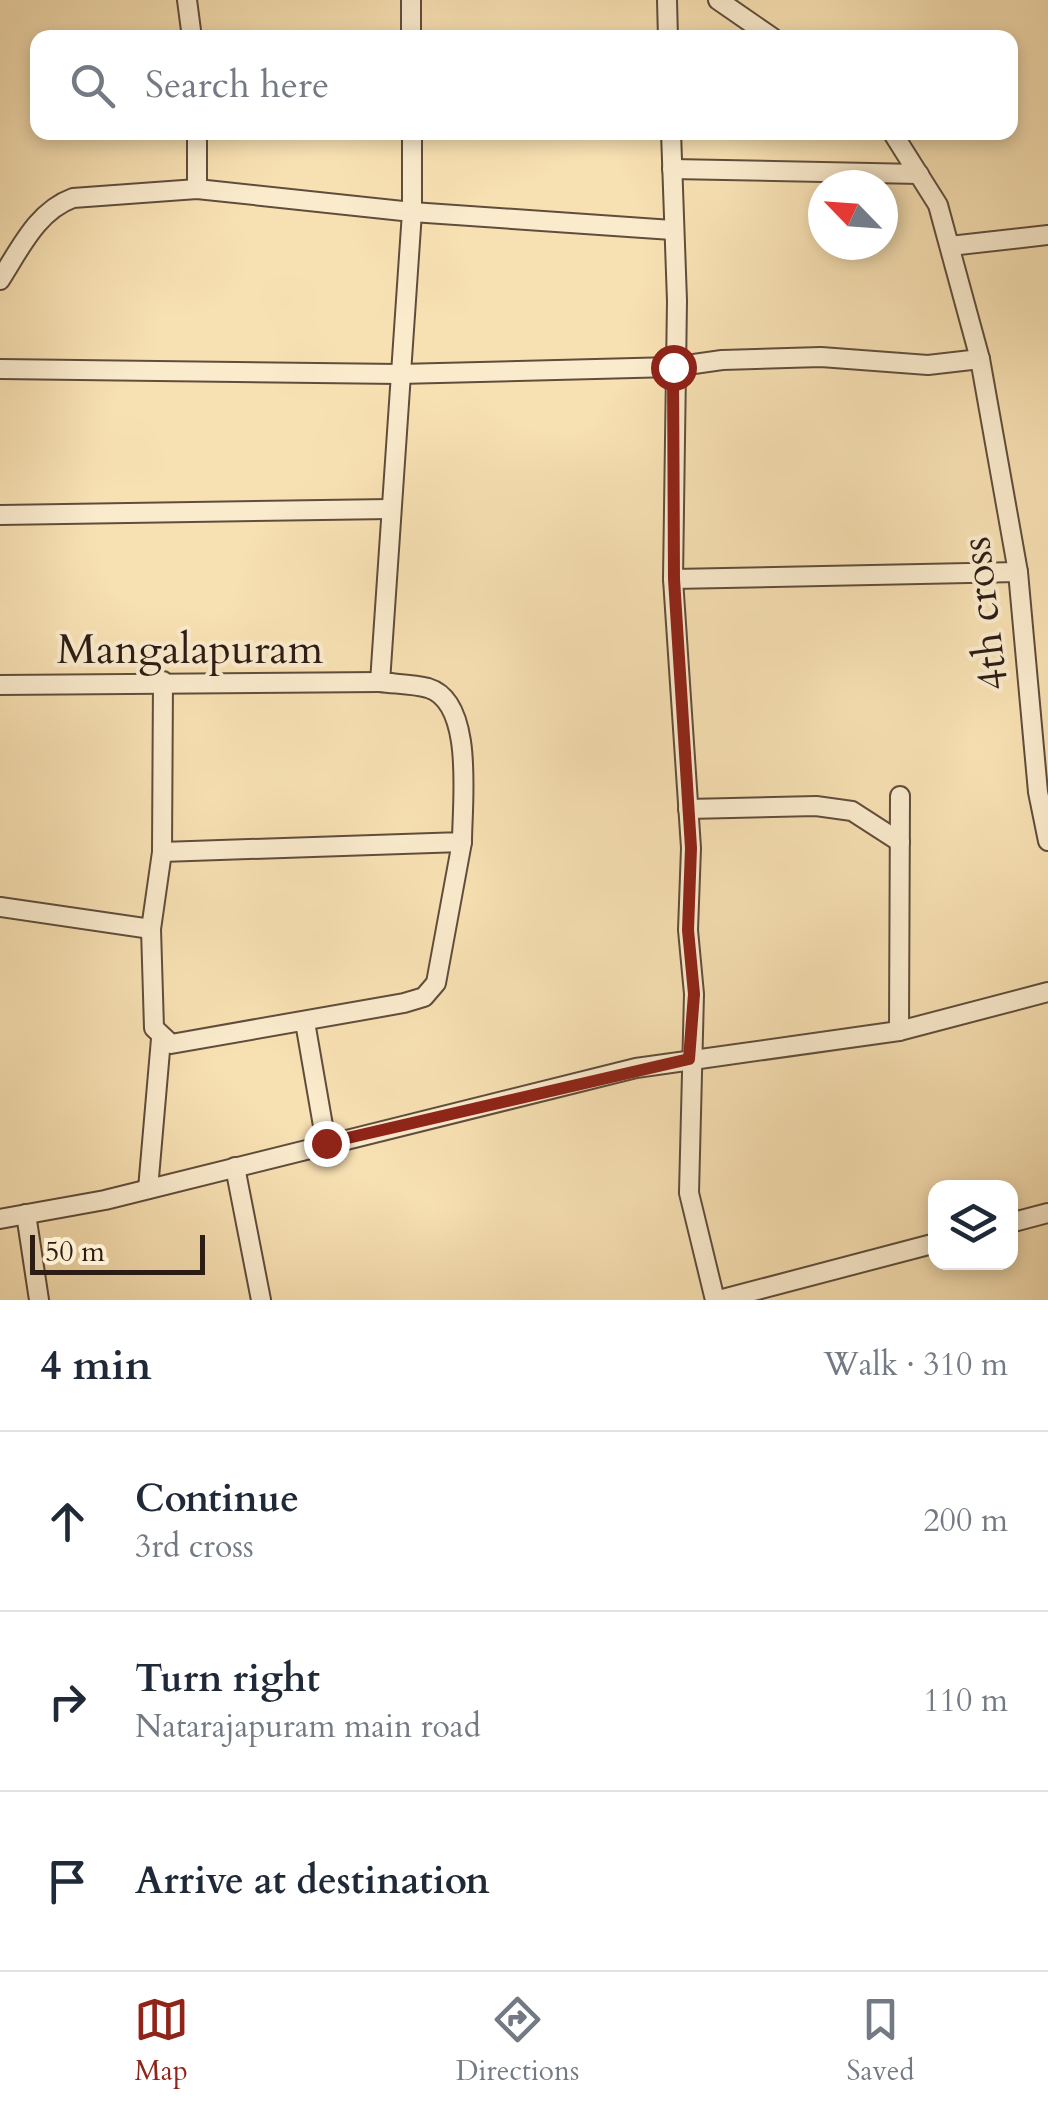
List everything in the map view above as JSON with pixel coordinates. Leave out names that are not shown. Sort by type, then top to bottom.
[{"type":"street","points":[[188,0],[191,30]]},
{"type":"street","points":[[410,0],[411,30]]},
{"type":"street","points":[[667,0],[668,30]]},
{"type":"street","points":[[718,0],[761,30]]},
{"type":"street","points":[[197,140],[197,189]]},
{"type":"street","points":[[380,682],[412,212],[412,140]]},
{"type":"street","points":[[672,140],[677,300],[673,367],[674,579],[694,994],[689,1059],[689,1193],[717,1300],[928,1244]]},
{"type":"street","name":"4th cross","points":[[897,140],[938,205],[980,359],[1018,572],[1038,792],[1048,842]]},
{"type":"street","points":[[672,169],[919,174]]},
{"type":"street","points":[[0,280],[55,204],[73,198],[197,189],[412,212],[672,230]]},
{"type":"street","points":[[950,246],[1048,236]]},
{"type":"street","points":[[0,369],[400,374],[673,367],[722,360],[821,357],[928,364],[980,359]]},
{"type":"street","points":[[0,516],[390,510]]},
{"type":"street","points":[[674,579],[1018,572]]},
{"type":"street","points":[[148,1189],[160,1039],[154,1028],[151,929],[162,852],[163,681]]},
{"type":"street","name":"Mangalapuram","points":[[0,685],[380,682],[431,688],[452,706],[461,732],[462,842],[436,983],[424,996],[305,1022],[194,1042],[171,1044],[160,1039]]},
{"type":"street","points":[[899,1031],[900,796]]},
{"type":"street","points":[[688,809],[816,806],[852,811],[900,842]]},
{"type":"street","points":[[162,852],[462,842]]},
{"type":"street","points":[[0,907],[151,929]]},
{"type":"street","points":[[0,1219],[148,1189],[326,1143],[689,1059],[899,1031],[1048,992]]},
{"type":"street","points":[[305,1022],[326,1143]]},
{"type":"street","points":[[236,1166],[261,1300]]},
{"type":"street","points":[[1018,1221],[1048,1213]]},
{"type":"street","points":[[26,1214],[39,1300]]},
{"type":"route","points":[[326,1143],[636,1068],[689,1059],[694,994],[688,930],[691,848],[674,579],[673,367]]}]
